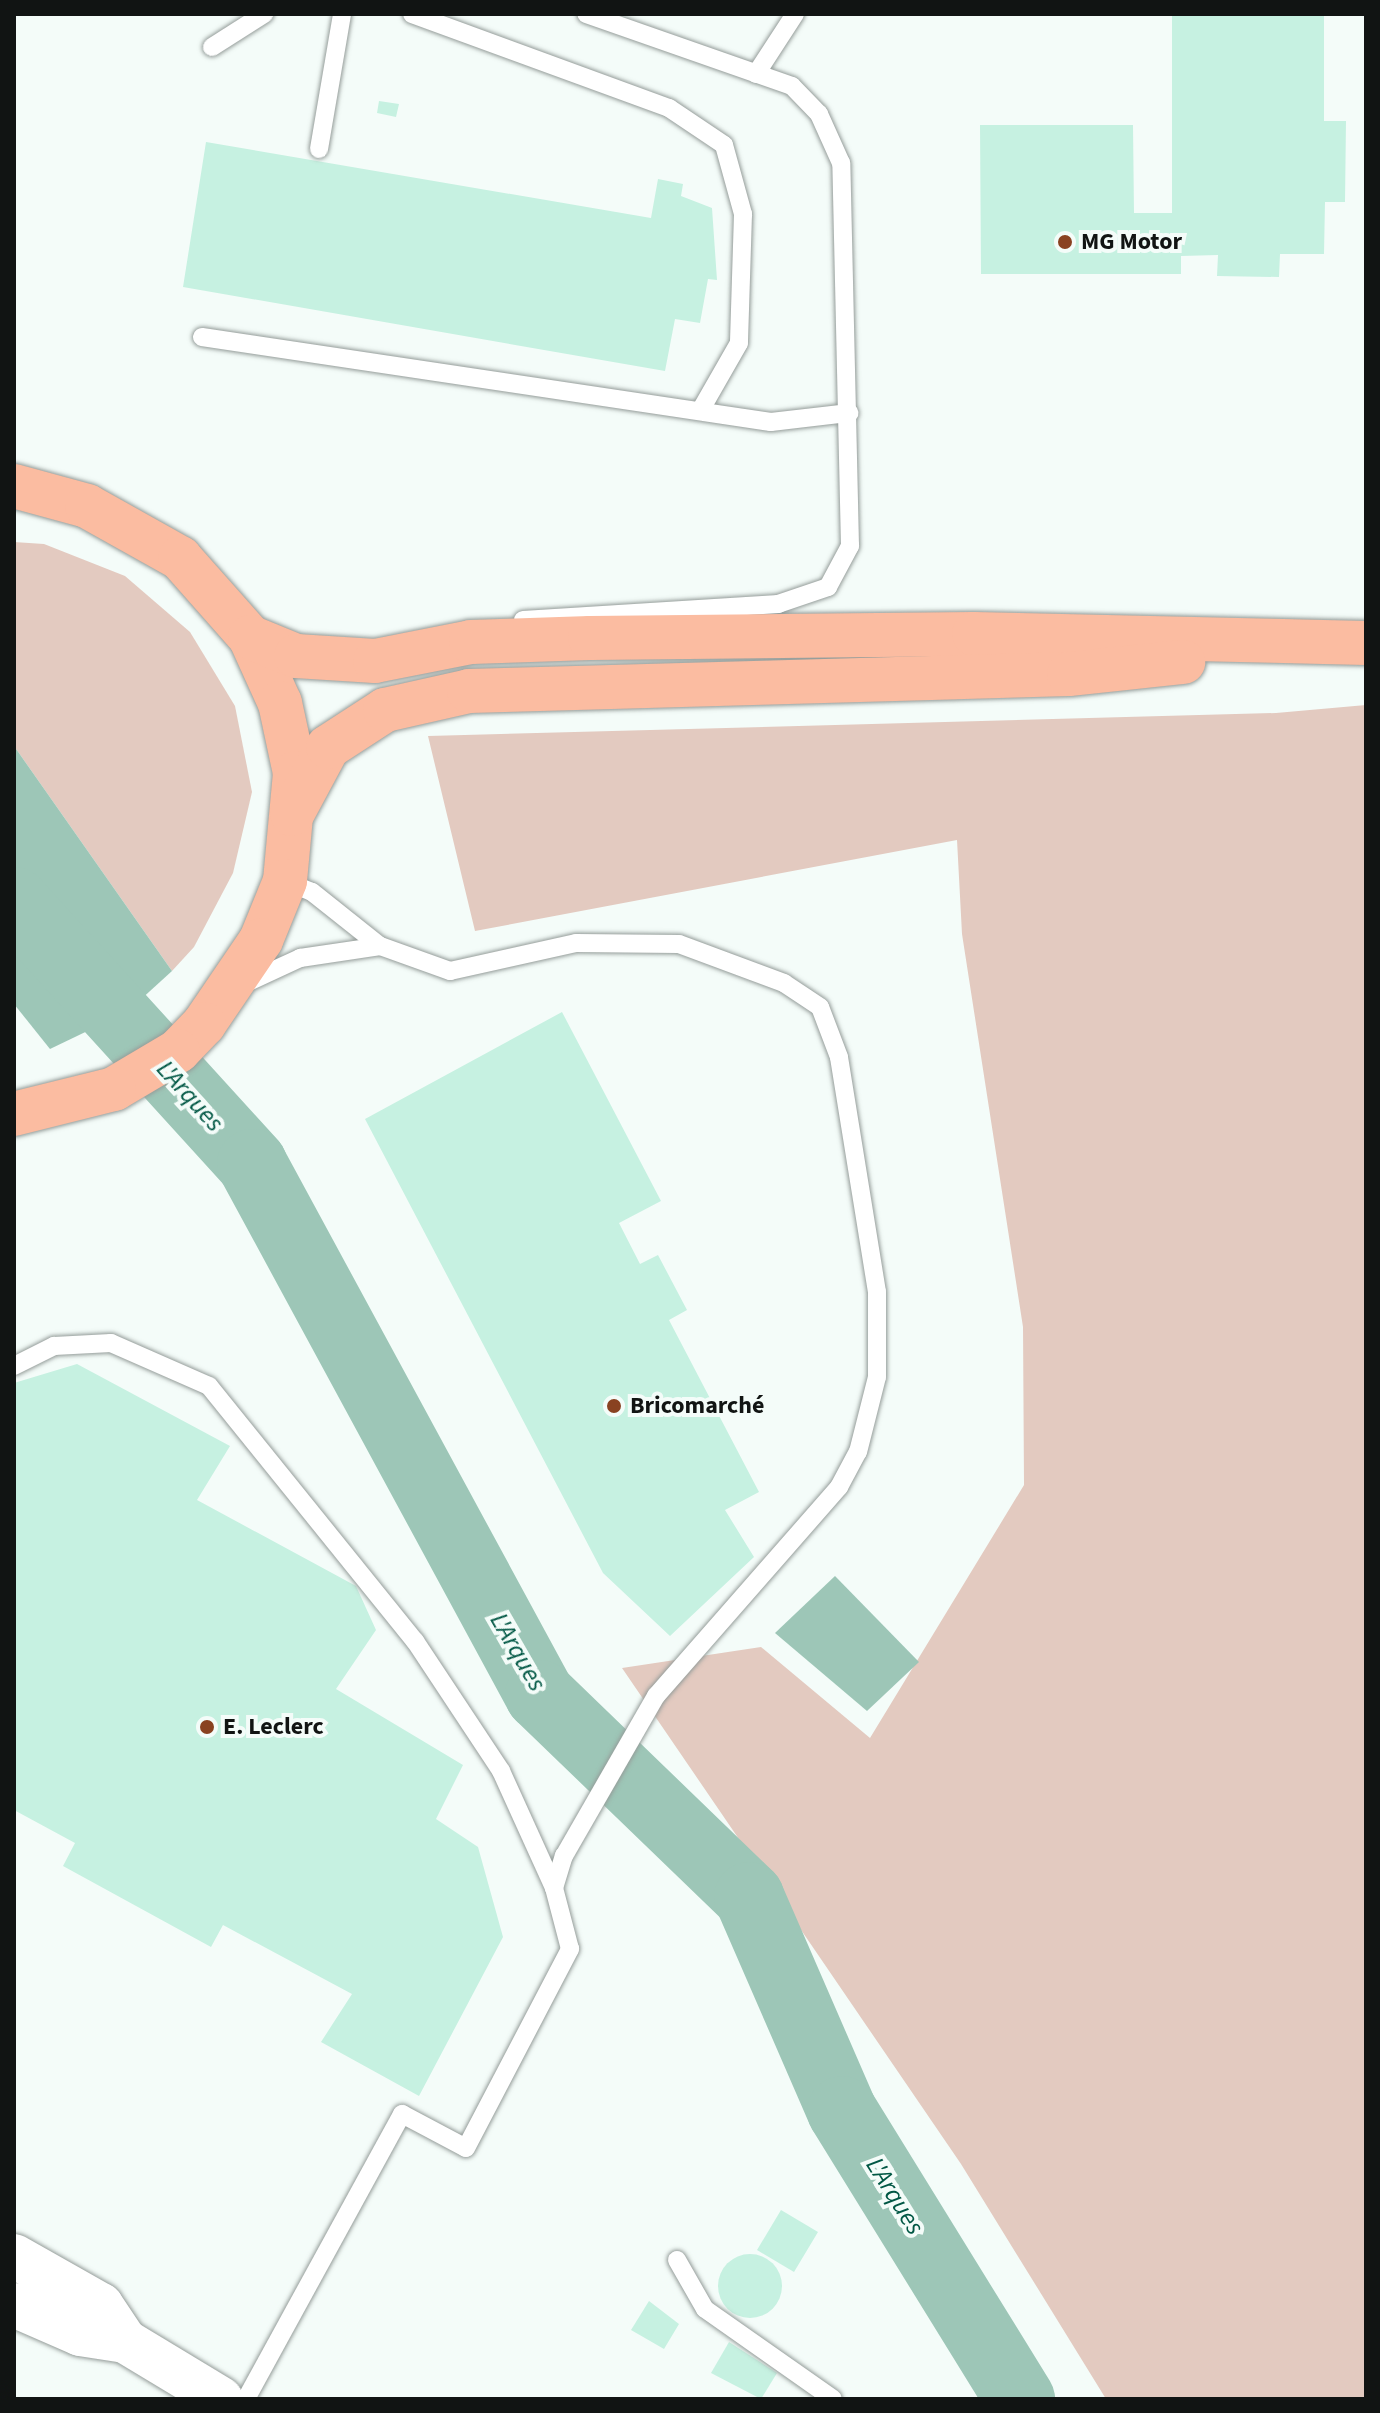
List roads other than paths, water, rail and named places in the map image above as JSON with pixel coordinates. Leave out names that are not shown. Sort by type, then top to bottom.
[{"type":"main road","points":[[14,486],[87,506],[180,558],[250,637],[280,703],[295,773],[285,881],[261,940],[226,994],[168,1058],[78,1100],[14,1114]]},
{"type":"main road","points":[[250,637],[296,656],[375,661],[471,642],[590,638],[974,634],[1361,643]]},
{"type":"main road","points":[[292,814],[328,747],[385,710],[469,691],[1069,674],[1361,643]]},
{"type":"main road","points":[[14,2256],[101,2305],[125,2341],[176,2387],[221,2399]]},
{"type":"main road","points":[[14,2305],[80,2334],[125,2341]]},
{"type":"lane","points":[[212,47],[264,14]]},
{"type":"lane","points":[[319,149],[342,14]]},
{"type":"lane","points":[[412,14],[669,108],[724,145],[743,214],[739,343],[700,411]]},
{"type":"lane","points":[[375,661],[391,646],[459,629],[590,611],[778,604],[828,587],[850,546],[841,163],[819,114],[792,86],[586,14]]},
{"type":"lane","points":[[756,74],[795,14]]},
{"type":"lane","points":[[202,337],[771,422],[849,413]]},
{"type":"lane","points":[[285,881],[312,892],[380,946],[450,971],[576,943],[679,944],[784,983],[820,1007],[832,1032],[877,1292],[877,1377],[858,1452],[839,1487],[656,1696],[564,1856],[554,1888]]},
{"type":"lane","points":[[226,994],[300,958],[380,946]]},
{"type":"lane","points":[[14,1366],[54,1346],[111,1343],[209,1386],[415,1641],[501,1771],[554,1888],[570,1949],[466,2148],[402,2114],[318,2276],[284,2320],[246,2399]]},
{"type":"lane","points":[[677,2260],[705,2309],[833,2399]]},
{"type":"waterway","name":"L'Arques","points":[[14,902],[252,1164],[540,1695],[749,1897],[842,2111],[1020,2399]]},
{"type":"place","name":"MG Motor","points":[[1065,242]]},
{"type":"place","name":"Bricomarché","points":[[614,1406]]},
{"type":"place","name":"E. Leclerc","points":[[207,1727]]}]
